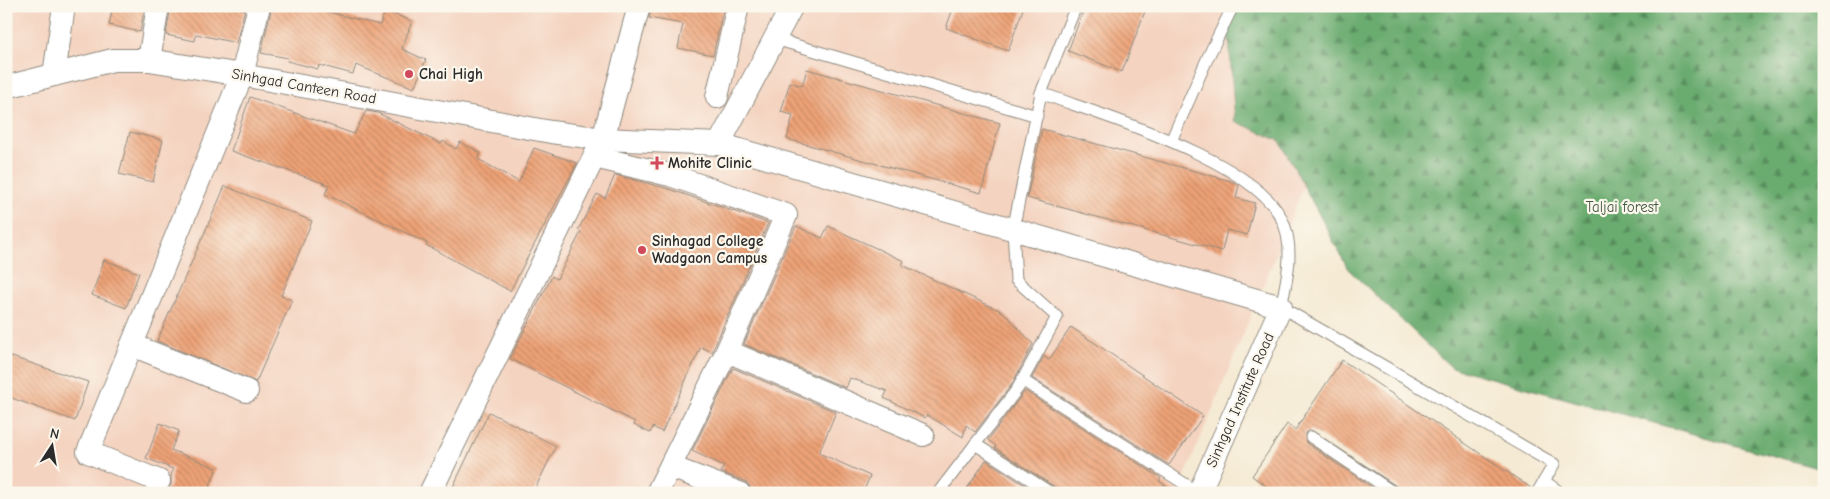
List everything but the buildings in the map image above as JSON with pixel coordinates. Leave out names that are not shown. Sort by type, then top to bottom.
[{"type":"street","points":[[54,74],[64,6]]},
{"type":"street","points":[[149,60],[158,6]]},
{"type":"street","points":[[159,481],[88,452],[242,75],[259,6]]},
{"type":"street","points":[[430,493],[599,148],[639,6]]},
{"type":"street","points":[[717,97],[738,6]]},
{"type":"street","points":[[719,144],[792,6]]},
{"type":"street","name":"Sinhgad Canteen Road","points":[[6,87],[113,60],[149,60],[242,75],[551,132],[599,148]]},
{"type":"street","points":[[599,148],[719,144],[1282,307]]},
{"type":"street","points":[[599,148],[786,215],[727,351],[657,493]]},
{"type":"street","name":"Sinhgad Institute Road","points":[[1199,493],[1282,307]]},
{"type":"street","points":[[132,346],[247,391]]},
{"type":"street","points":[[727,351],[923,435]]},
{"type":"street","points":[[671,467],[739,493]]},
{"type":"lane","points":[[938,493],[1022,380],[1057,317],[1016,280],[1013,230],[1041,93],[1076,6]]},
{"type":"lane","points":[[1171,142],[1232,6]]},
{"type":"lane","points":[[775,39],[1037,116]]},
{"type":"lane","points":[[1041,93],[1171,142],[1246,181],[1266,197],[1277,212],[1288,237],[1289,252],[1282,307],[1554,464],[1537,493]]},
{"type":"lane","points":[[1022,380],[1199,493]]},
{"type":"lane","points":[[1311,437],[1394,493]]},
{"type":"lane","points":[[975,444],[1051,493]]},
{"type":"lane","points":[[1544,481],[1562,493]]},
{"type":"shaded area","name":"Sinhagad College Wadgaon Campus","points":[[6,6],[1378,6],[1178,493],[6,493]]},
{"type":"green space","name":"Taljai forest","points":[[1238,6],[1824,6],[1824,470],[1451,367],[1348,269],[1280,141],[1235,121],[1228,25]]},
{"type":"place","name":"Chai High","points":[[409,74]]},
{"type":"place","name":"Mohite Clinic","points":[[657,163]]},
{"type":"place","name":"Sinhagad College Wadgaon Campus","points":[[642,250]]}]
